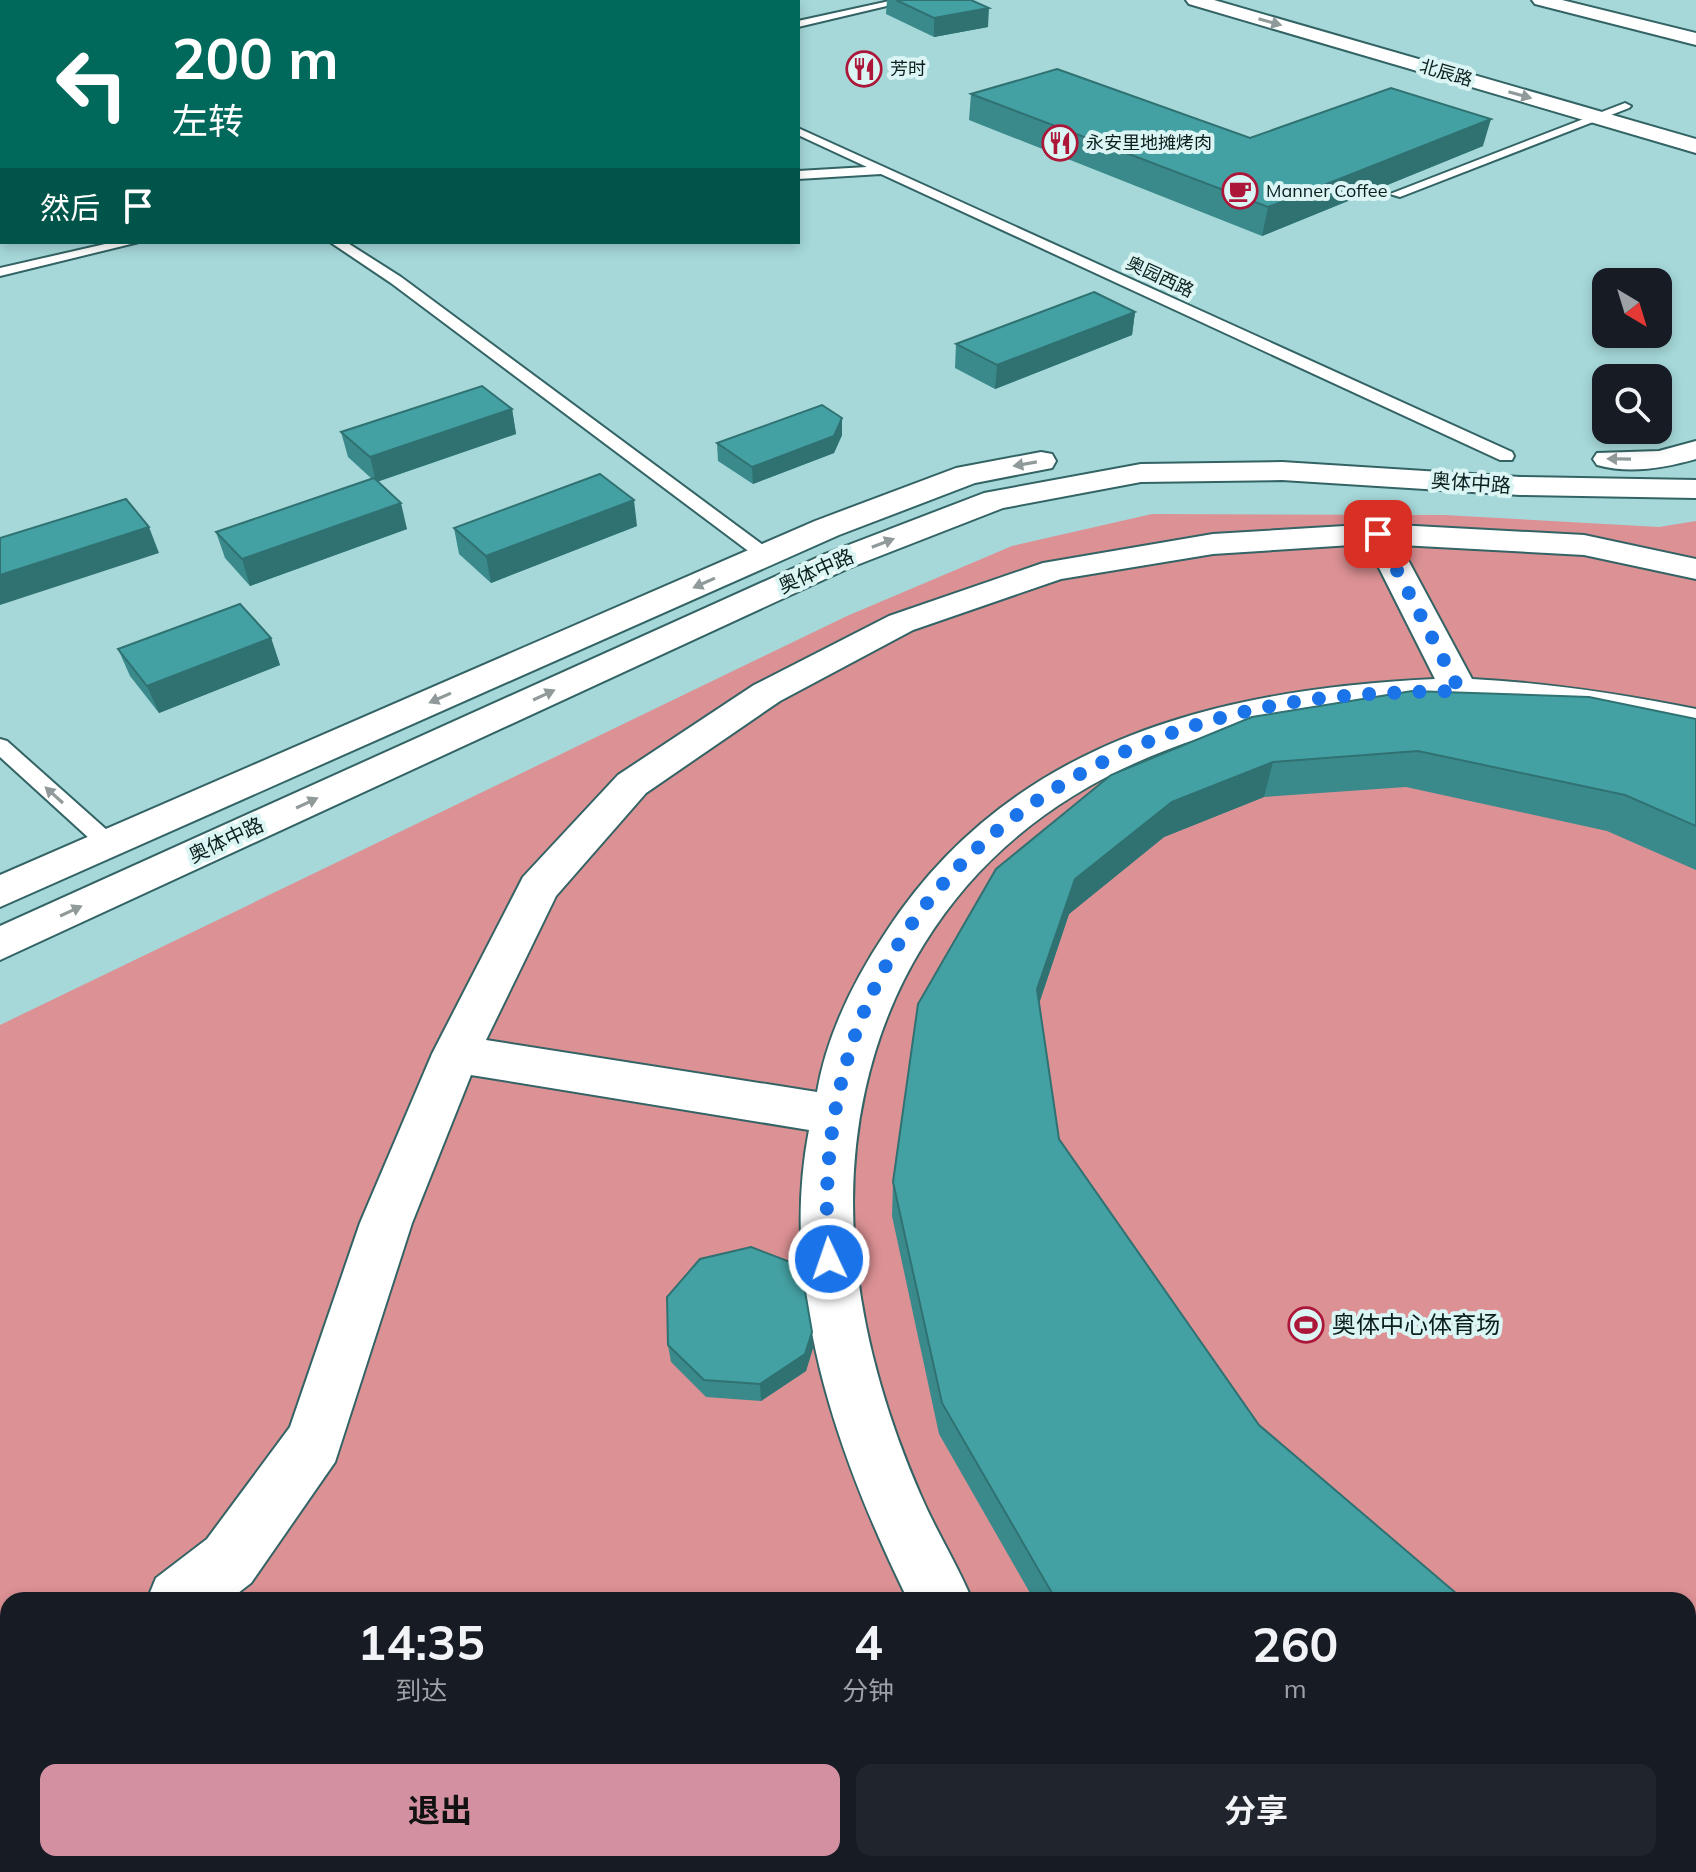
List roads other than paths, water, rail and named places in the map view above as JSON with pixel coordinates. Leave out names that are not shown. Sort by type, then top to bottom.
[{"type":"street","name":"北辰路","points":[[1195,0],[1696,146]]},
{"type":"street","name":"北辰路","points":[[1253,0],[1696,126]]},
{"type":"street","points":[[1541,0],[1696,39]]},
{"type":"street","points":[[1601,0],[1696,23]]},
{"type":"street","name":"奥体中路","points":[[0,892],[765,555],[967,475],[1116,447],[1239,441],[1506,456],[1660,460],[1696,450]]},
{"type":"street","name":"奥体中路","points":[[0,944],[837,561],[995,500],[1141,473],[1282,471],[1520,486],[1696,489]]},
{"type":"street","points":[[188,1592],[229,1561],[314,1442],[386,1223],[456,1054],[538,888],[632,784],[767,693],[901,623],[1055,570],[1213,544],[1378,534],[1584,545],[1696,569]]},
{"type":"street","points":[[1378,534],[1460,691]]},
{"type":"street","points":[[937,1592],[890,1498],[863,1426],[844,1356],[832,1290],[827,1228],[828,1169],[834,1114],[855,1033],[875,983],[907,928],[945,880],[988,837],[1035,800],[1087,769],[1201,723],[1262,708],[1326,697],[1460,691],[1595,702],[1696,721]]},
{"type":"street","points":[[456,1054],[834,1114]]},
{"type":"lane","points":[[800,24],[907,0]]},
{"type":"lane","points":[[1396,194],[1592,116],[1625,106]]},
{"type":"lane","name":"奥园西路","points":[[800,132],[1506,456]]},
{"type":"lane","points":[[800,175],[883,169]]},
{"type":"lane","points":[[0,272],[123,244]]},
{"type":"lane","points":[[340,244],[396,280],[765,555]]},
{"type":"lane","points":[[0,746],[109,844]]},
{"type":"place","name":"芳时","points":[[864,69]]},
{"type":"place","name":"永安里地摊烤肉","points":[[1060,143]]},
{"type":"place","name":"Manner Coffee","points":[[1240,191]]},
{"type":"place","name":"奥体中心体育场","points":[[1306,1325]]}]
